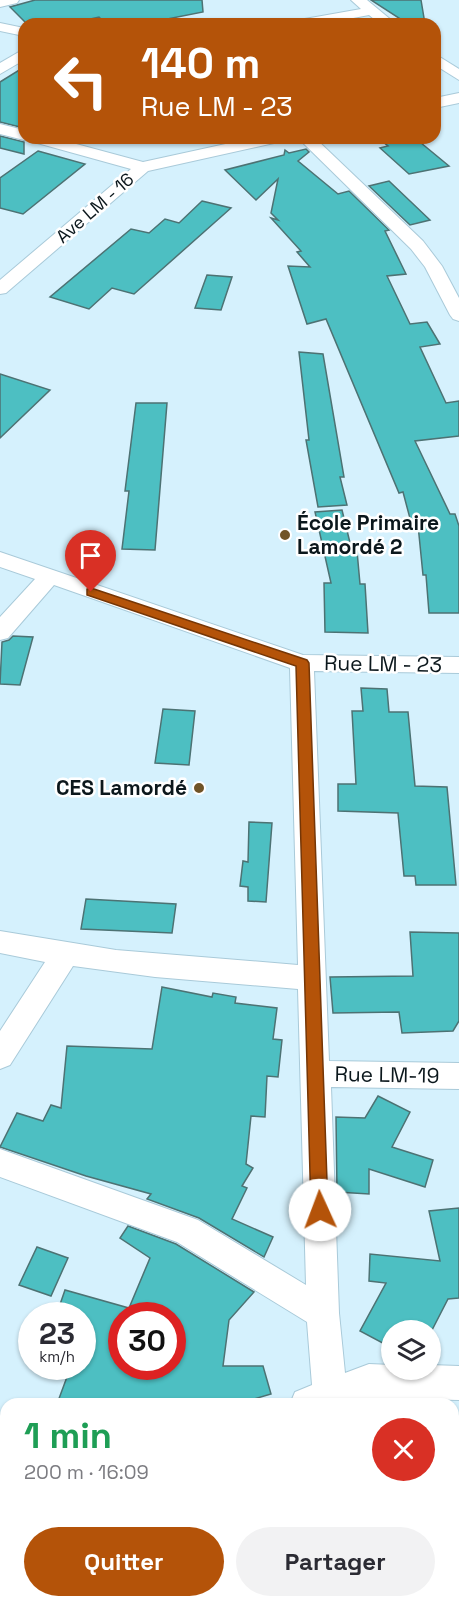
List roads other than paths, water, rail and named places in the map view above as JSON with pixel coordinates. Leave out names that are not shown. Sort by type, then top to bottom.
[{"type":"street","points":[[0,3],[12,0]]},
{"type":"street","points":[[357,0],[381,18]]},
{"type":"street","points":[[332,18],[371,11]]},
{"type":"street","points":[[0,27],[18,31]]},
{"type":"street","points":[[0,70],[18,57]]},
{"type":"street","points":[[441,62],[459,76]]},
{"type":"street","points":[[441,102],[459,98]]},
{"type":"street","points":[[0,129],[18,134]]},
{"type":"street","points":[[58,144],[143,167]]},
{"type":"street","name":"Ave LM - 16","points":[[0,289],[143,167],[247,144]]},
{"type":"street","points":[[312,144],[417,245],[433,266],[459,315]]},
{"type":"street","name":"Rue LM - 23","points":[[0,559],[48,578],[302,663],[459,665]]},
{"type":"street","points":[[0,632],[48,578]]},
{"type":"street","points":[[302,663],[323,1313],[322,1398]]},
{"type":"street","points":[[0,942],[65,956],[178,968],[312,978]]},
{"type":"street","points":[[0,1056],[65,956]]},
{"type":"street","name":"Rue LM-19","points":[[315,1074],[459,1076]]},
{"type":"street","points":[[0,1163],[187,1231],[323,1313]]},
{"type":"street","points":[[327,1398],[343,1389],[369,1381],[459,1383]]},
{"type":"place","name":"École Primaire Lamordé 2","points":[[285,535]]},
{"type":"place","name":"CES Lamordé","points":[[199,788]]}]
